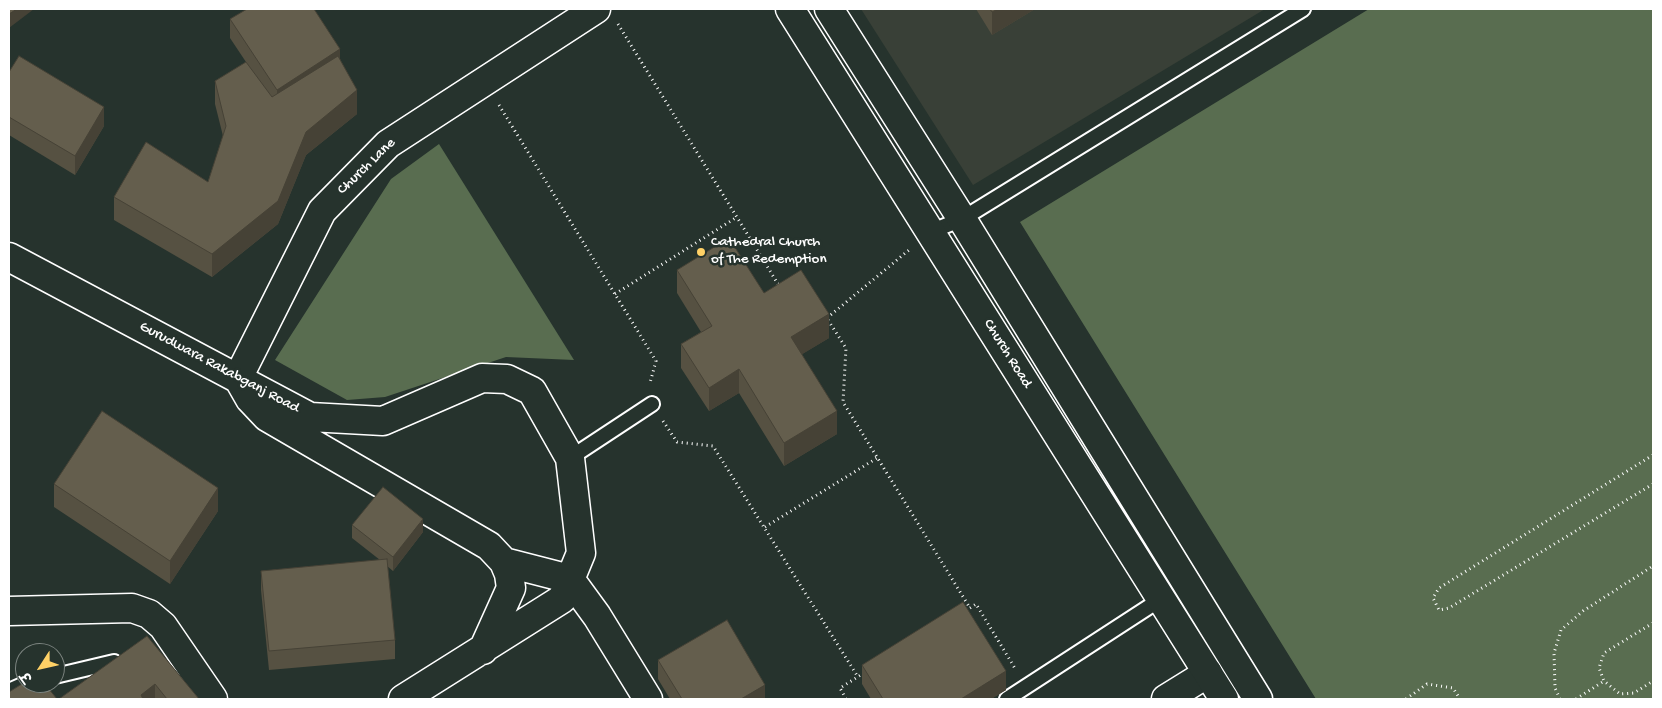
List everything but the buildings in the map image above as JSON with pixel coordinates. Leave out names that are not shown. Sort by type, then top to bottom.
[{"type":"street","name":"Church Road","points":[[790,9],[1224,699]]},
{"type":"street","points":[[829,9],[962,219],[1258,699]]},
{"type":"street","name":"Church Lane","points":[[238,378],[322,211],[388,144],[484,82],[605,12]]},
{"type":"street","name":"Gurudwara Rakabganj Road","points":[[9,257],[310,417],[383,421],[482,378],[507,379],[532,391],[570,458],[581,553],[562,599],[403,699]]},
{"type":"street","points":[[238,378],[250,400],[267,417],[489,546],[504,562],[509,574],[511,588],[483,650]]},
{"type":"street","points":[[504,562],[570,579],[597,616],[648,699]]},
{"type":"street","points":[[1155,588],[1173,562]]},
{"type":"street","points":[[9,611],[132,608],[149,614],[163,626],[213,699]]},
{"type":"street","points":[[1166,699],[1208,673]]},
{"type":"lane","points":[[930,232],[962,219],[1303,9]]},
{"type":"lane","points":[[570,458],[652,404]]},
{"type":"lane","points":[[1007,699],[1026,687],[1155,588]]},
{"type":"lane","points":[[65,674],[114,662]]},
{"type":"path","points":[[605,12],[778,284],[788,285]]},
{"type":"path","points":[[484,82],[656,361],[646,395],[677,442],[713,446],[858,677]]},
{"type":"path","points":[[615,294],[737,218]]},
{"type":"path","points":[[827,318],[930,232]]},
{"type":"path","points":[[822,311],[846,348],[843,402],[970,608]]},
{"type":"path","points":[[1653,455],[1439,588],[1433,598],[1440,610],[1449,608],[1653,484]]},
{"type":"path","points":[[764,527],[877,458]]},
{"type":"path","points":[[1560,699],[1555,688],[1554,653],[1561,630],[1583,612],[1653,566]]},
{"type":"path","points":[[962,613],[976,604],[1026,687]]},
{"type":"path","points":[[1653,623],[1604,653],[1599,668],[1604,681],[1620,694],[1634,693],[1653,681]]},
{"type":"path","points":[[846,699],[840,688],[866,672]]},
{"type":"path","points":[[1576,699],[1604,681]]},
{"type":"path","points":[[1406,699],[1427,684],[1453,688],[1460,699]]},
{"type":"shaded area","points":[[861,9],[1265,9],[973,185]]},
{"type":"green space","points":[[1369,9],[1653,9],[1653,699],[1316,699],[1020,222]]},
{"type":"green space","points":[[439,144],[574,360],[506,357],[385,397],[347,400],[275,360],[391,179]]},
{"type":"place","name":"Cathedral Church of The Redemption","points":[[701,252]]}]
